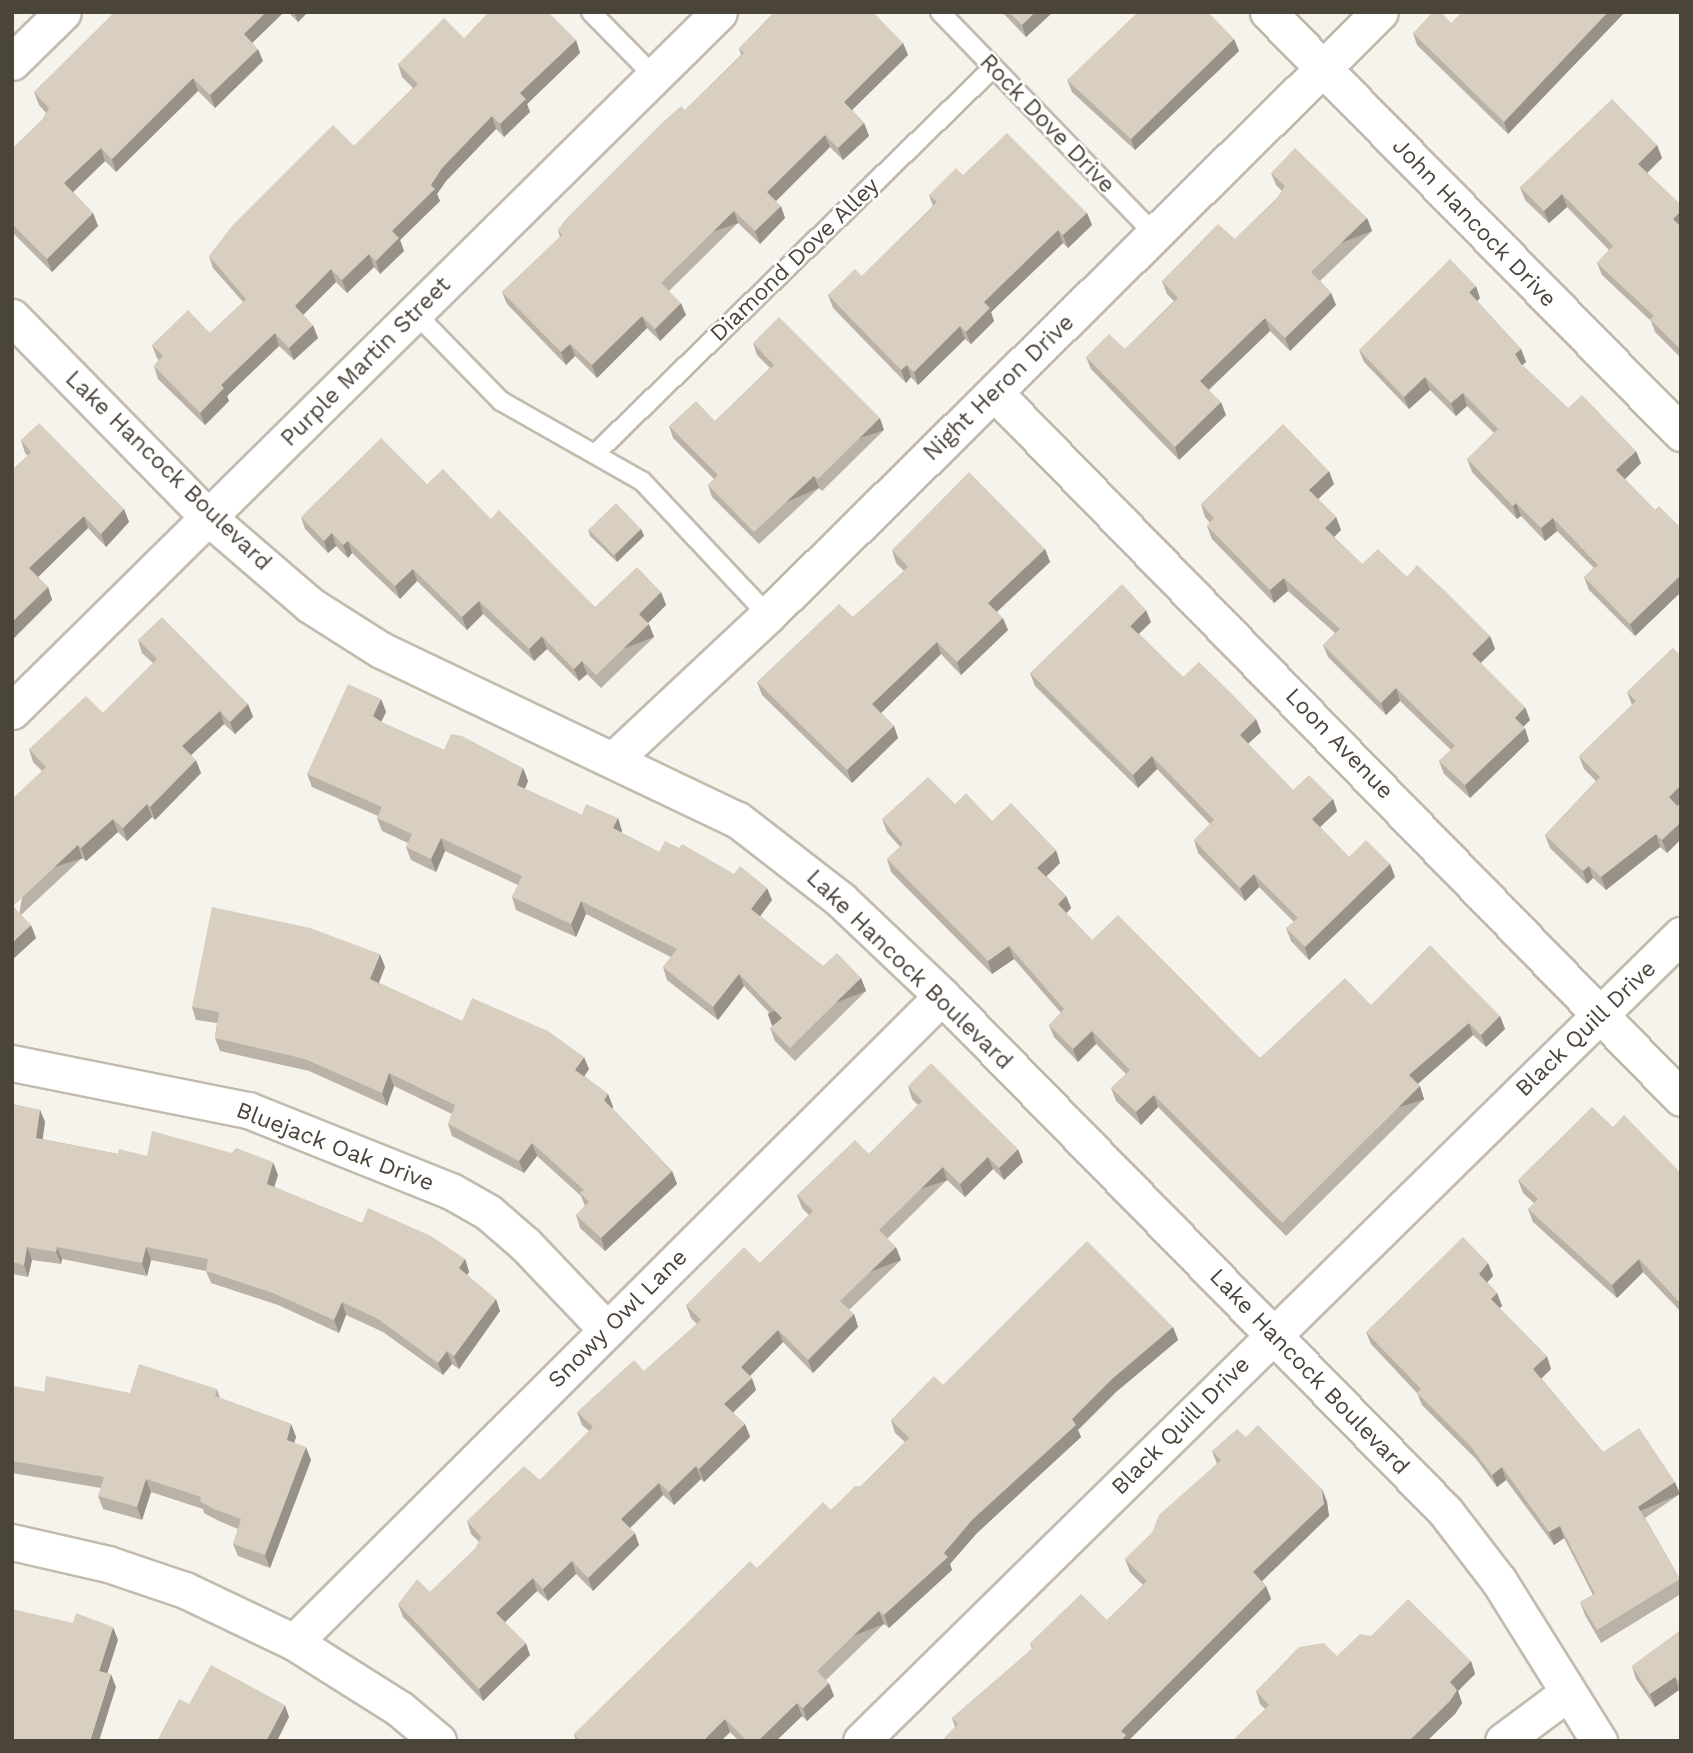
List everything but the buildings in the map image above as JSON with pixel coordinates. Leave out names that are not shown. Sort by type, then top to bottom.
[{"type":"street","points":[[12,62],[63,12]]},
{"type":"street","name":"Purple Martin Street","points":[[12,711],[719,12]]},
{"type":"street","name":"John Hancock Drive","points":[[1268,12],[1681,433]]},
{"type":"street","name":"Night Heron Drive","points":[[613,760],[768,615],[1380,12]]},
{"type":"street","name":"Lake Hancock Boulevard","points":[[12,317],[209,518],[310,605],[381,650],[738,820],[841,900],[942,996],[1445,1511],[1499,1581],[1566,1694],[1599,1741]]},
{"type":"street","name":"Loon Avenue","points":[[994,392],[1681,1098]]},
{"type":"street","name":"Black Quill Drive","points":[[861,1741],[1681,935]]},
{"type":"street","name":"Snowy Owl Lane","points":[[294,1642],[942,996]]},
{"type":"street","name":"Bluejack Oak Drive","points":[[12,1063],[248,1110],[451,1191],[488,1212],[526,1245],[607,1330]]},
{"type":"street","points":[[12,1542],[96,1560],[185,1590],[294,1642],[400,1709],[438,1741]]},
{"type":"street","points":[[1503,1741],[1566,1694]]},
{"type":"lane","points":[[591,12],[654,76]]},
{"type":"lane","name":"Rock Dove Drive","points":[[940,12],[1155,235]]},
{"type":"lane","name":"Diamond Dove Alley","points":[[597,452],[993,68]]},
{"type":"lane","points":[[415,313],[501,401],[597,452],[642,481],[768,615]]}]
